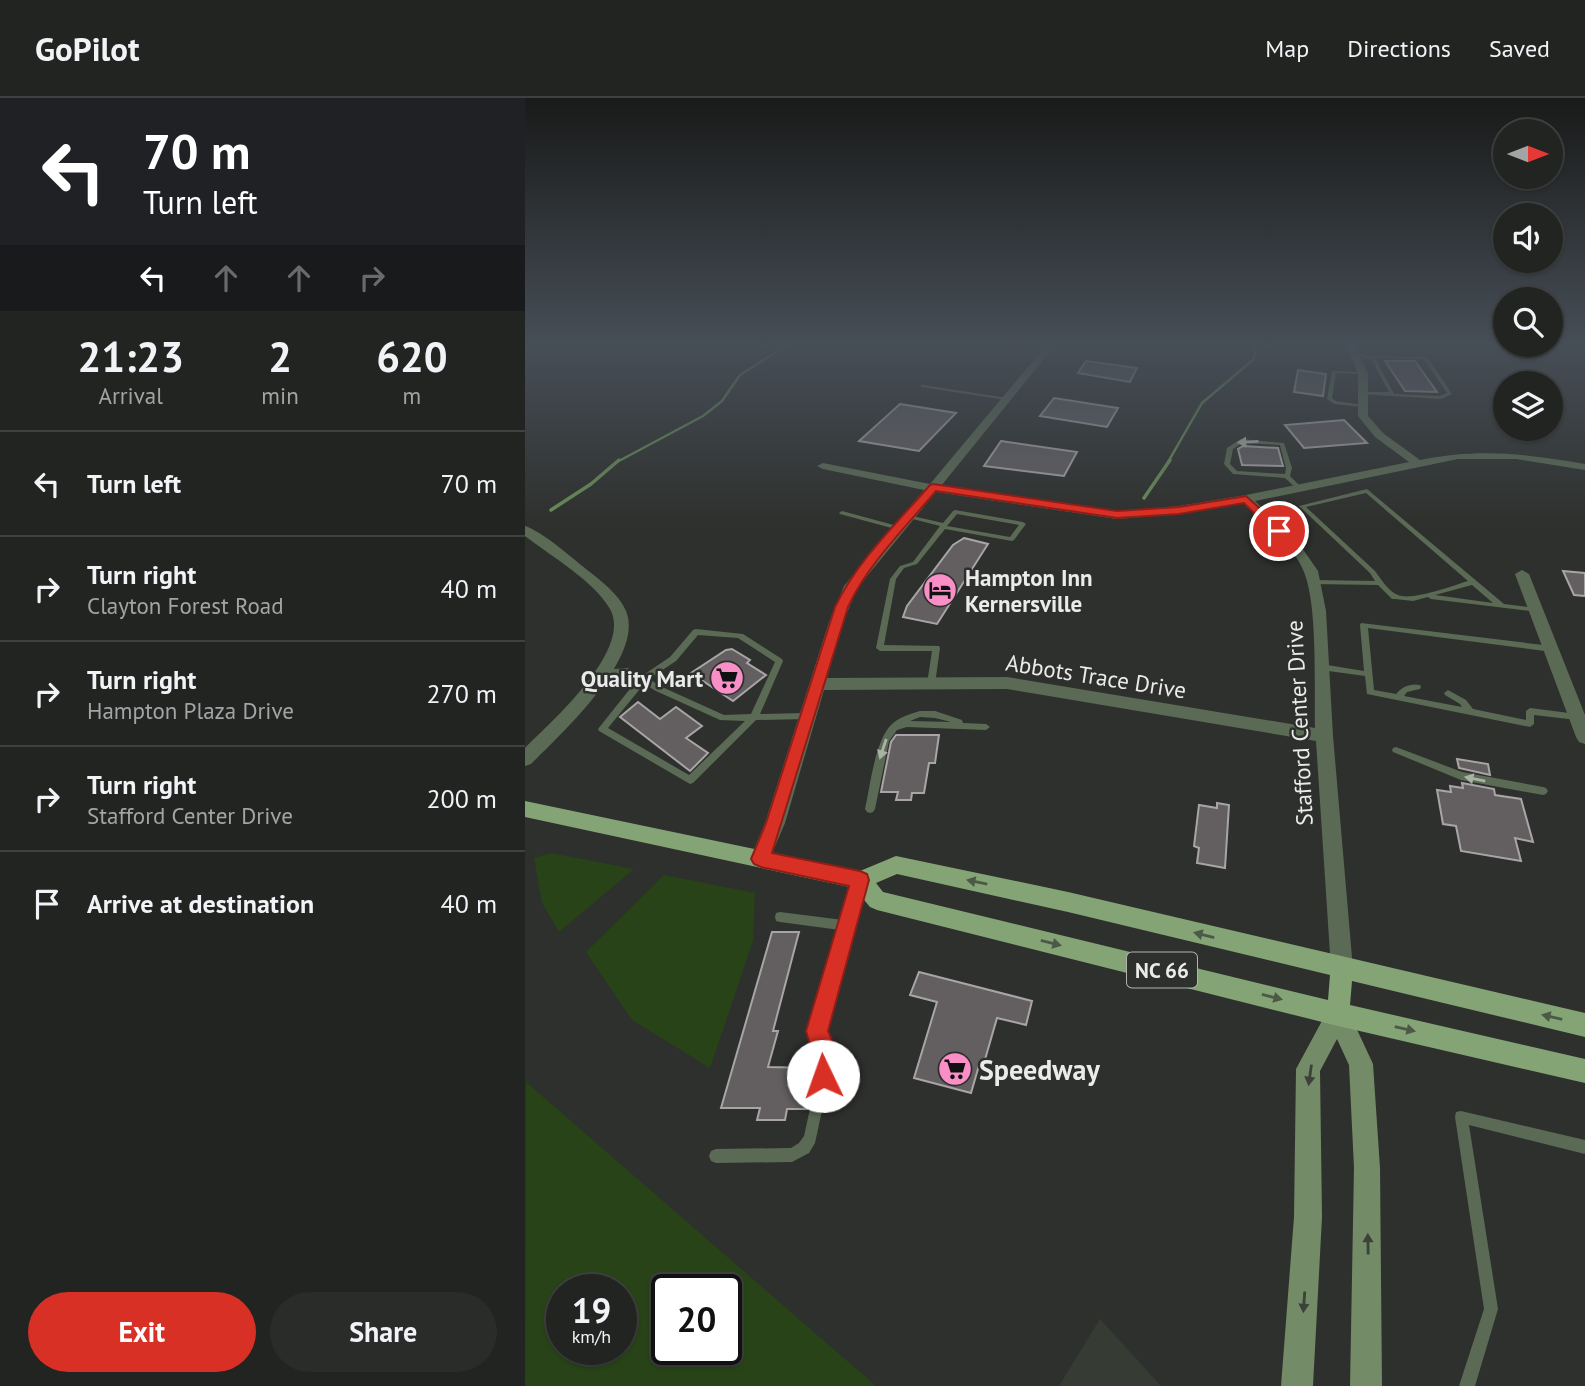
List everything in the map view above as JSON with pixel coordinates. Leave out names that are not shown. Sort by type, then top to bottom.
[{"type":"main road","name":"NC 66","points":[[525,809],[860,880],[896,865],[1068,902],[1585,1025]]},
{"type":"main road","name":"NC 66","points":[[860,880],[877,900],[1584,1074]]},
{"type":"main road","points":[[1297,1386],[1308,1217],[1308,1069],[1338,1014],[1342,969]]},
{"type":"main road","points":[[1338,1014],[1361,1064],[1367,1168],[1366,1386]]},
{"type":"street","points":[[761,859],[775,823],[841,607],[851,586],[1003,404]]},
{"type":"street","points":[[1361,406],[1363,416],[1380,435],[1417,463]]},
{"type":"street","points":[[823,466],[933,488],[1117,515],[1179,510],[1246,499],[1458,456],[1496,455],[1585,467]]},
{"type":"street","name":"Stafford Center Drive","points":[[1246,499],[1295,548],[1311,571],[1319,611],[1324,736],[1342,969]]},
{"type":"street","points":[[525,530],[575,568],[619,611],[622,632],[614,655],[604,672],[525,759]]},
{"type":"street","points":[[1521,574],[1585,737]]},
{"type":"street","name":"Abbots Trace Drive","points":[[817,684],[1007,683],[1324,736]]},
{"type":"lane","points":[[1348,404],[1361,406]]},
{"type":"lane","points":[[1287,476],[1289,468],[1282,443],[1241,441],[1230,448],[1227,464],[1235,472],[1287,476],[1299,488]]},
{"type":"lane","points":[[1472,582],[1427,597],[1395,597],[1373,572],[1302,506],[1367,491],[1502,606]]},
{"type":"lane","points":[[908,517],[943,526],[1012,539],[1023,524],[955,512],[943,526],[915,563],[902,567],[893,579],[880,648],[936,648],[931,684]]},
{"type":"lane","points":[[842,513],[898,528]]},
{"type":"lane","points":[[1313,582],[1380,583]]},
{"type":"lane","points":[[1427,597],[1536,610]]},
{"type":"lane","points":[[1552,649],[1364,625],[1370,692],[1530,724],[1530,711],[1577,717]]},
{"type":"lane","points":[[696,632],[740,636],[779,661],[754,717],[690,780],[602,729],[642,680],[673,659],[696,632]]},
{"type":"lane","points":[[1321,667],[1367,674]]},
{"type":"lane","points":[[604,672],[628,671],[723,718],[806,716]]},
{"type":"lane","points":[[1397,698],[1404,690],[1417,687]]},
{"type":"lane","points":[[1448,693],[1463,702],[1471,713]]},
{"type":"lane","points":[[870,809],[885,740],[894,727],[907,724],[986,727]]},
{"type":"lane","points":[[1396,750],[1461,776],[1543,791]]},
{"type":"lane","points":[[716,1156],[792,1155],[804,1148],[810,1138],[828,1055],[826,1048],[818,1040],[817,1031],[860,880]]},
{"type":"lane","points":[[780,917],[846,926]]},
{"type":"lane","points":[[1467,1386],[1491,1309],[1461,1117],[1585,1147]]},
{"type":"shaded area","points":[[1100,1319],[1161,1386],[1059,1386]]},
{"type":"green space","points":[[551,853],[634,869],[559,932],[542,903],[534,858]]},
{"type":"green space","points":[[664,875],[755,893],[753,941],[710,1068],[632,1020],[586,952]]},
{"type":"green space","points":[[526,1082],[876,1386],[525,1386]]},
{"type":"building","points":[[900,404],[956,413],[919,451],[859,441]]},
{"type":"building","points":[[1049,404],[1093,404],[1118,408],[1107,427],[1040,416]]},
{"type":"building","points":[[1344,420],[1367,443],[1304,448],[1285,425]]},
{"type":"building","points":[[1001,441],[1077,452],[1064,476],[984,466]]},
{"type":"building","points":[[1243,446],[1278,448],[1283,466],[1242,465],[1238,449]]},
{"type":"building","name":"Hampton Inn Kernersville","points":[[964,538],[988,544],[937,624],[903,617],[907,606],[953,545]]},
{"type":"building","points":[[1563,571],[1585,573],[1585,596],[1574,595]]},
{"type":"building","points":[[732,649],[750,660],[747,663],[766,675],[733,701],[691,673],[726,650]]},
{"type":"building","points":[[638,702],[660,719],[676,707],[702,726],[686,738],[708,753],[690,771],[620,717]]},
{"type":"building","points":[[896,735],[939,735],[935,763],[929,763],[924,793],[912,793],[911,800],[896,800],[898,792],[881,792],[891,742]]},
{"type":"building","points":[[1457,759],[1488,764],[1490,775],[1459,768]]},
{"type":"building","points":[[1462,783],[1494,789],[1495,795],[1521,799],[1533,842],[1515,838],[1521,861],[1461,851],[1456,826],[1443,824],[1437,790],[1451,792],[1450,786],[1463,788]]},
{"type":"building","points":[[1217,803],[1229,805],[1225,868],[1197,863],[1199,848],[1194,846],[1199,805],[1217,808]]},
{"type":"building","points":[[772,932],[799,932],[773,1031],[778,1031],[768,1067],[816,1068],[807,1109],[787,1109],[785,1120],[757,1120],[760,1108],[721,1108]]},
{"type":"building","points":[[919,972],[1032,1001],[1026,1025],[997,1018],[984,1063],[980,1062],[971,1093],[914,1078],[937,1002],[910,995]]},
{"type":"waterway","points":[[617,462],[703,416],[718,404]]},
{"type":"waterway","points":[[1168,462],[1201,404]]},
{"type":"waterway","points":[[551,510],[591,484],[619,460]]},
{"type":"waterway","points":[[1144,498],[1170,460]]},
{"type":"place","name":"Hampton Inn Kernersville","points":[[940,590]]},
{"type":"place","name":"Quality Mart","points":[[727,678]]},
{"type":"place","name":"Speedway","points":[[955,1069]]},
{"type":"route","points":[[823,1076],[828,1055],[826,1048],[818,1040],[817,1031],[860,880],[761,859],[775,823],[841,607],[851,586],[881,548],[933,488],[1117,515],[1147,514],[1246,499],[1279,531]]}]
